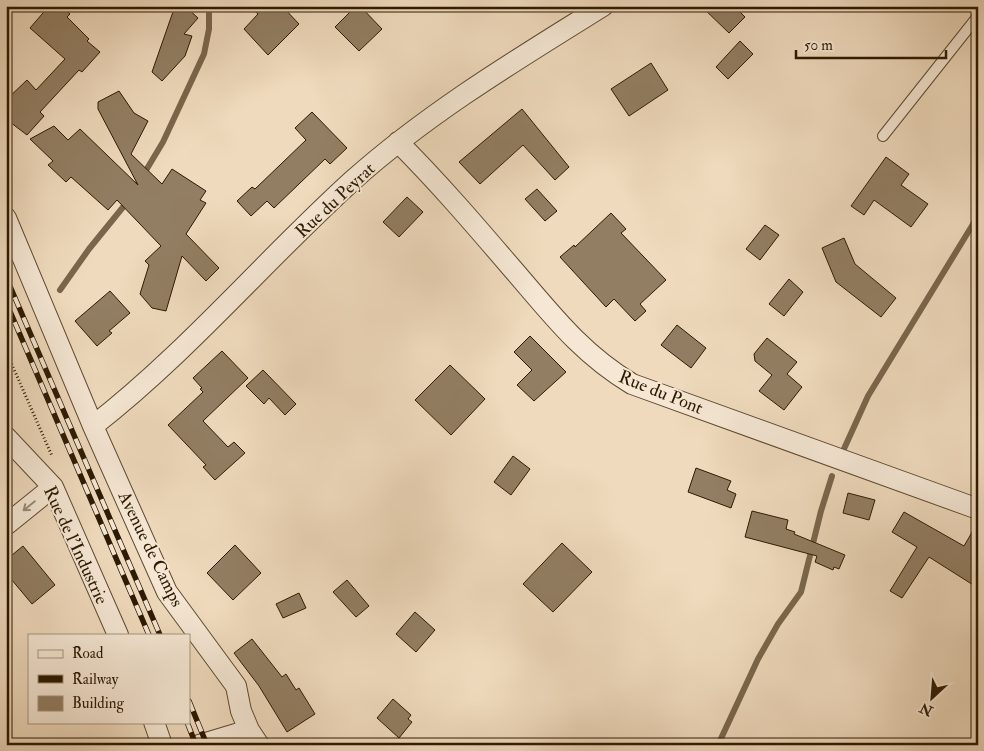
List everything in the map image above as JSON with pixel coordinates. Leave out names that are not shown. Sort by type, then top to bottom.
[{"type":"street","name":"Rue du Peyrat","points":[[93,426],[136,390],[352,182],[418,125],[603,6]]},
{"type":"street","name":"Rue du Pont","points":[[398,142],[442,186],[577,344],[610,371],[632,384],[978,509]]},
{"type":"street","name":"Avenue de Camps","points":[[6,218],[93,426],[167,592],[236,686],[241,711],[254,737]]},
{"type":"street","name":"Rue de l'Industrie","points":[[6,438],[53,487],[118,634]]},
{"type":"street","points":[[6,524],[53,487]]},
{"type":"street","points":[[155,724],[162,745]]},
{"type":"street","points":[[199,745],[254,737]]},
{"type":"lane","points":[[883,136],[978,16]]},
{"type":"building","points":[[49,6],[61,6],[70,14],[67,17],[89,39],[87,41],[100,52],[82,72],[79,70],[40,112],[44,116],[27,135],[6,119],[6,100],[27,80],[36,90],[65,59],[30,28]]},
{"type":"building","points":[[175,6],[185,6],[198,18],[184,34],[192,36],[185,56],[162,81],[152,72]]},
{"type":"building","points":[[249,6],[282,6],[299,24],[268,55],[244,29],[258,14]]},
{"type":"building","points":[[356,6],[360,6],[382,29],[359,51],[335,27]]},
{"type":"building","points":[[701,6],[734,6],[745,17],[729,33]]},
{"type":"building","points":[[740,41],[753,54],[728,79],[716,67]]},
{"type":"building","points":[[651,63],[668,90],[629,116],[611,89]]},
{"type":"building","points":[[119,91],[134,113],[148,121],[131,154],[162,184],[172,169],[206,191],[200,200],[206,203],[186,234],[219,268],[206,281],[182,256],[166,311],[152,308],[140,294],[149,265],[145,261],[161,246],[117,200],[108,210],[71,177],[66,182],[48,165],[53,161],[30,139],[54,126],[68,140],[80,129],[138,185],[98,109],[98,102]]},
{"type":"building","points":[[522,109],[569,167],[555,180],[523,145],[480,184],[459,162]]},
{"type":"building","points":[[312,112],[347,148],[330,164],[325,159],[274,208],[267,201],[251,216],[237,201],[252,187],[255,189],[306,140],[295,128]]},
{"type":"building","points":[[886,157],[909,174],[901,185],[928,204],[911,227],[874,200],[864,215],[851,206]]},
{"type":"building","points":[[537,189],[557,211],[545,221],[525,199]]},
{"type":"building","points":[[407,197],[423,212],[399,237],[383,222]]},
{"type":"building","points":[[611,213],[626,229],[621,233],[666,280],[640,304],[646,311],[635,321],[614,299],[606,307],[560,257],[574,245],[575,247]]},
{"type":"building","points":[[765,225],[779,235],[760,260],[746,249]]},
{"type":"building","points":[[844,238],[855,264],[896,298],[881,317],[836,282],[822,248]]},
{"type":"building","points":[[789,279],[803,292],[784,316],[769,304]]},
{"type":"building","points":[[110,291],[130,313],[109,331],[112,333],[97,346],[75,321]]},
{"type":"building","points":[[677,325],[706,348],[691,368],[661,345]]},
{"type":"building","points":[[530,336],[566,372],[534,401],[517,385],[532,370],[514,352]]},
{"type":"building","points":[[767,338],[797,362],[787,374],[802,387],[784,410],[759,391],[772,375],[755,361],[754,354]]},
{"type":"building","points":[[222,351],[248,378],[203,421],[228,447],[234,442],[245,453],[215,480],[203,467],[206,465],[168,425],[203,392],[200,389],[202,388],[193,378]]},
{"type":"building","points":[[450,365],[485,399],[451,435],[415,400]]},
{"type":"building","points":[[263,370],[296,404],[285,415],[269,398],[264,404],[246,386]]},
{"type":"building","points":[[513,456],[530,469],[511,495],[494,482]]},
{"type":"building","points":[[696,468],[731,481],[727,490],[736,494],[731,508],[688,492]]},
{"type":"building","points":[[848,493],[875,500],[869,520],[843,513]]},
{"type":"building","points":[[752,511],[788,520],[786,529],[795,532],[794,534],[845,555],[839,569],[834,567],[833,570],[815,562],[817,556],[745,537]]},
{"type":"building","points":[[904,512],[964,546],[978,522],[978,588],[929,557],[902,598],[890,591],[917,547],[892,532]]},
{"type":"building","points":[[562,543],[592,572],[553,612],[523,584]]},
{"type":"building","points":[[235,545],[261,573],[233,600],[207,573]]},
{"type":"building","points":[[23,546],[55,585],[32,604],[6,573],[6,560]]},
{"type":"building","points":[[347,580],[369,606],[356,617],[333,592]]},
{"type":"building","points":[[299,593],[306,608],[283,618],[276,604]]},
{"type":"building","points":[[415,612],[435,630],[416,652],[396,634]]},
{"type":"building","points":[[252,639],[282,677],[286,674],[296,690],[299,688],[315,714],[287,732],[259,686],[234,653]]},
{"type":"building","points":[[393,699],[411,715],[408,719],[412,722],[399,738],[377,718]]},
{"type":"waterway","points":[[133,192],[163,142],[204,54],[209,29],[209,6]]},
{"type":"waterway","points":[[60,290],[89,249],[128,201]]},
{"type":"waterway","points":[[843,451],[868,396],[978,216]]},
{"type":"waterway","points":[[718,745],[758,659],[778,624],[801,592],[821,511],[832,476]]},
{"type":"railway","points":[[6,277],[160,634]]},
{"type":"railway","points":[[6,302],[149,634]]},
{"type":"railway","points":[[190,703],[207,745]]},
{"type":"railway","points":[[188,724],[196,745]]}]
